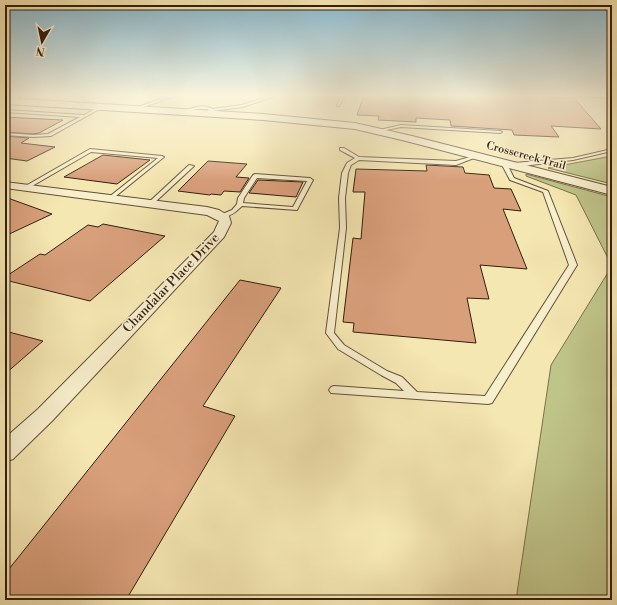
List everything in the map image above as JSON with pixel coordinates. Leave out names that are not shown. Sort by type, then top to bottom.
[{"type":"street","name":"Crosscreek Trail","points":[[328,123],[377,131],[612,191]]},
{"type":"street","name":"Chandalar Place Drive","points":[[5,185],[207,211],[222,216],[226,223],[219,234],[45,415],[5,452]]},
{"type":"lane","points":[[5,134],[33,136],[49,135],[71,123]]},
{"type":"lane","points":[[377,131],[401,126],[500,132]]},
{"type":"lane","points":[[342,149],[358,158],[456,164],[477,156]]},
{"type":"lane","points":[[25,188],[90,150],[162,158],[111,198]]},
{"type":"lane","points":[[334,390],[488,400],[573,265],[545,191],[512,179],[509,164],[573,159],[612,150]]},
{"type":"lane","points":[[358,158],[349,164],[345,173],[342,198],[343,228],[330,333],[341,347],[384,373],[399,380],[414,395]]},
{"type":"lane","points":[[150,204],[191,166]]},
{"type":"lane","points":[[222,216],[234,211],[240,204],[241,198],[255,176],[310,180],[295,209],[240,204]]},
{"type":"green space","points":[[612,156],[612,184],[548,168]]},
{"type":"green space","points":[[526,174],[612,197],[612,266],[576,195],[526,176]]},
{"type":"green space","points":[[612,266],[612,600],[516,600],[551,365]]},
{"type":"building","points":[[5,123],[57,123],[39,133],[5,132]]},
{"type":"building","points":[[451,123],[596,123],[601,129],[551,126],[559,137],[514,135],[512,130],[451,126]]},
{"type":"building","points":[[5,136],[29,138],[21,143],[55,147],[27,161],[5,158]]},
{"type":"building","points":[[103,155],[150,160],[117,184],[64,177]]},
{"type":"building","points":[[208,161],[247,164],[236,177],[249,178],[240,192],[224,191],[221,195],[210,195],[178,191]]},
{"type":"building","points":[[426,165],[463,167],[465,173],[489,175],[494,188],[511,189],[521,211],[503,209],[527,269],[480,265],[489,299],[467,298],[476,343],[353,332],[354,323],[343,322],[353,238],[361,239],[365,192],[353,192],[356,169],[427,171]]},
{"type":"building","points":[[258,180],[303,182],[296,197],[249,193]]},
{"type":"building","points":[[5,197],[52,214],[5,236]]},
{"type":"building","points":[[103,224],[165,236],[90,301],[5,280],[5,277],[40,254],[45,255],[88,225],[98,227]]},
{"type":"building","points":[[240,280],[281,288],[203,406],[235,416],[126,600],[5,600],[5,574]]},
{"type":"building","points":[[5,331],[43,341],[5,374]]}]
